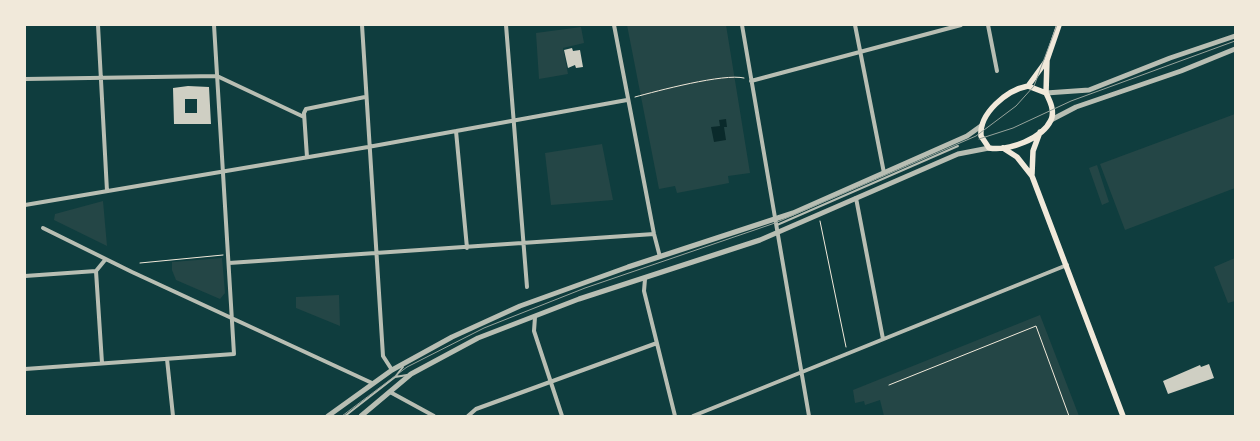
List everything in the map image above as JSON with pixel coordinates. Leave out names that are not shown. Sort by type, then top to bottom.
[{"type":"main road","points":[[1047,60],[1028,86],[1018,89],[1001,100],[989,112],[981,126],[981,136],[989,148],[1003,148],[1019,144],[1041,131],[1051,120],[1052,108],[1046,93],[1047,60],[1059,25]]},
{"type":"main road","points":[[1028,86],[1046,93]]},
{"type":"main road","points":[[1032,176],[1033,151],[1041,131]]},
{"type":"main road","points":[[1003,148],[1018,157],[1032,176],[1123,416]]},
{"type":"street","points":[[98,25],[107,191]]},
{"type":"street","points":[[25,369],[234,354],[214,25]]},
{"type":"street","points":[[362,25],[382,351],[384,361],[392,370]]},
{"type":"street","points":[[506,25],[528,288]]},
{"type":"street","points":[[614,25],[654,234],[660,256]]},
{"type":"street","points":[[742,25],[809,416]]},
{"type":"street","points":[[855,25],[884,173]]},
{"type":"street","points":[[752,81],[962,25]]},
{"type":"street","points":[[988,25],[997,71]]},
{"type":"street","points":[[1046,93],[1089,90],[1176,56],[1235,36]]},
{"type":"street","points":[[1051,120],[1076,107],[1181,71],[1235,49]]},
{"type":"street","points":[[25,79],[217,76],[304,117]]},
{"type":"street","points":[[307,157],[304,111],[308,107],[366,97]]},
{"type":"street","points":[[25,205],[368,147],[628,100]]},
{"type":"street","points":[[328,416],[372,383],[407,361],[520,306],[660,256],[776,218],[967,136],[981,126]]},
{"type":"street","points":[[456,130],[467,248]]},
{"type":"street","points":[[362,416],[411,374],[478,338],[535,318],[547,311],[588,296],[645,279],[777,233],[958,154],[989,148]]},
{"type":"street","points":[[856,198],[883,340]]},
{"type":"street","points":[[43,228],[105,260],[372,383]]},
{"type":"street","points":[[229,263],[654,234]]},
{"type":"street","points":[[102,364],[96,271],[105,260]]},
{"type":"street","points":[[693,416],[1067,265]]},
{"type":"street","points":[[25,276],[96,271]]},
{"type":"street","points":[[645,279],[644,291],[675,416]]},
{"type":"street","points":[[535,318],[534,330],[562,416]]},
{"type":"street","points":[[468,416],[476,409],[657,343]]},
{"type":"street","points":[[168,359],[173,416]]},
{"type":"street","points":[[390,392],[434,416]]},
{"type":"lane","points":[[776,225],[958,146]]},
{"type":"lane","points":[[345,416],[395,377],[407,361]]},
{"type":"lane","points":[[395,377],[411,374]]},
{"type":"path","points":[[628,100],[719,78],[738,77],[752,81]]},
{"type":"path","points":[[820,220],[846,349]]},
{"type":"path","points":[[140,263],[224,255]]},
{"type":"path","points":[[889,385],[1036,326],[1069,416]]},
{"type":"shaded area","points":[[627,25],[726,25],[750,173],[728,176],[729,183],[677,193],[675,186],[659,189]]},
{"type":"shaded area","points":[[581,27],[584,43],[563,48],[568,74],[539,79],[536,33]]},
{"type":"shaded area","points":[[1235,114],[1235,188],[1125,230],[1100,164]]},
{"type":"shaded area","points":[[726,119],[727,127],[724,127],[726,140],[714,142],[711,127],[720,126],[719,120]]},
{"type":"shaded area","points":[[602,144],[613,200],[551,205],[545,153]]},
{"type":"shaded area","points":[[1097,165],[1109,202],[1102,205],[1089,168]]},
{"type":"shaded area","points":[[103,201],[107,246],[54,220],[55,214]]},
{"type":"shaded area","points":[[222,258],[225,293],[220,299],[176,280],[172,270],[172,262]]},
{"type":"shaded area","points":[[1235,258],[1235,301],[1228,303],[1214,267]]},
{"type":"shaded area","points":[[339,295],[340,326],[296,308],[296,297]]},
{"type":"shaded area","points":[[1040,315],[1079,416],[884,416],[880,400],[865,405],[864,401],[855,403],[853,390]]},
{"type":"building","points":[[572,48],[573,51],[580,50],[583,67],[576,68],[575,65],[568,68],[564,50]]},
{"type":"building","points":[[188,86],[209,87],[211,124],[174,124],[173,88]],"holes":[[[185,99],[197,99],[197,113],[185,113]]]},
{"type":"building","points":[[1209,364],[1214,378],[1168,394],[1163,381],[1200,365],[1201,367]]},
{"type":"tram line","points":[[342,416],[407,367],[484,328],[585,288],[775,223],[976,136],[1016,106],[1034,86],[1057,25]]},
{"type":"tram line","points":[[979,139],[1013,128],[1071,101],[1235,41]]}]
